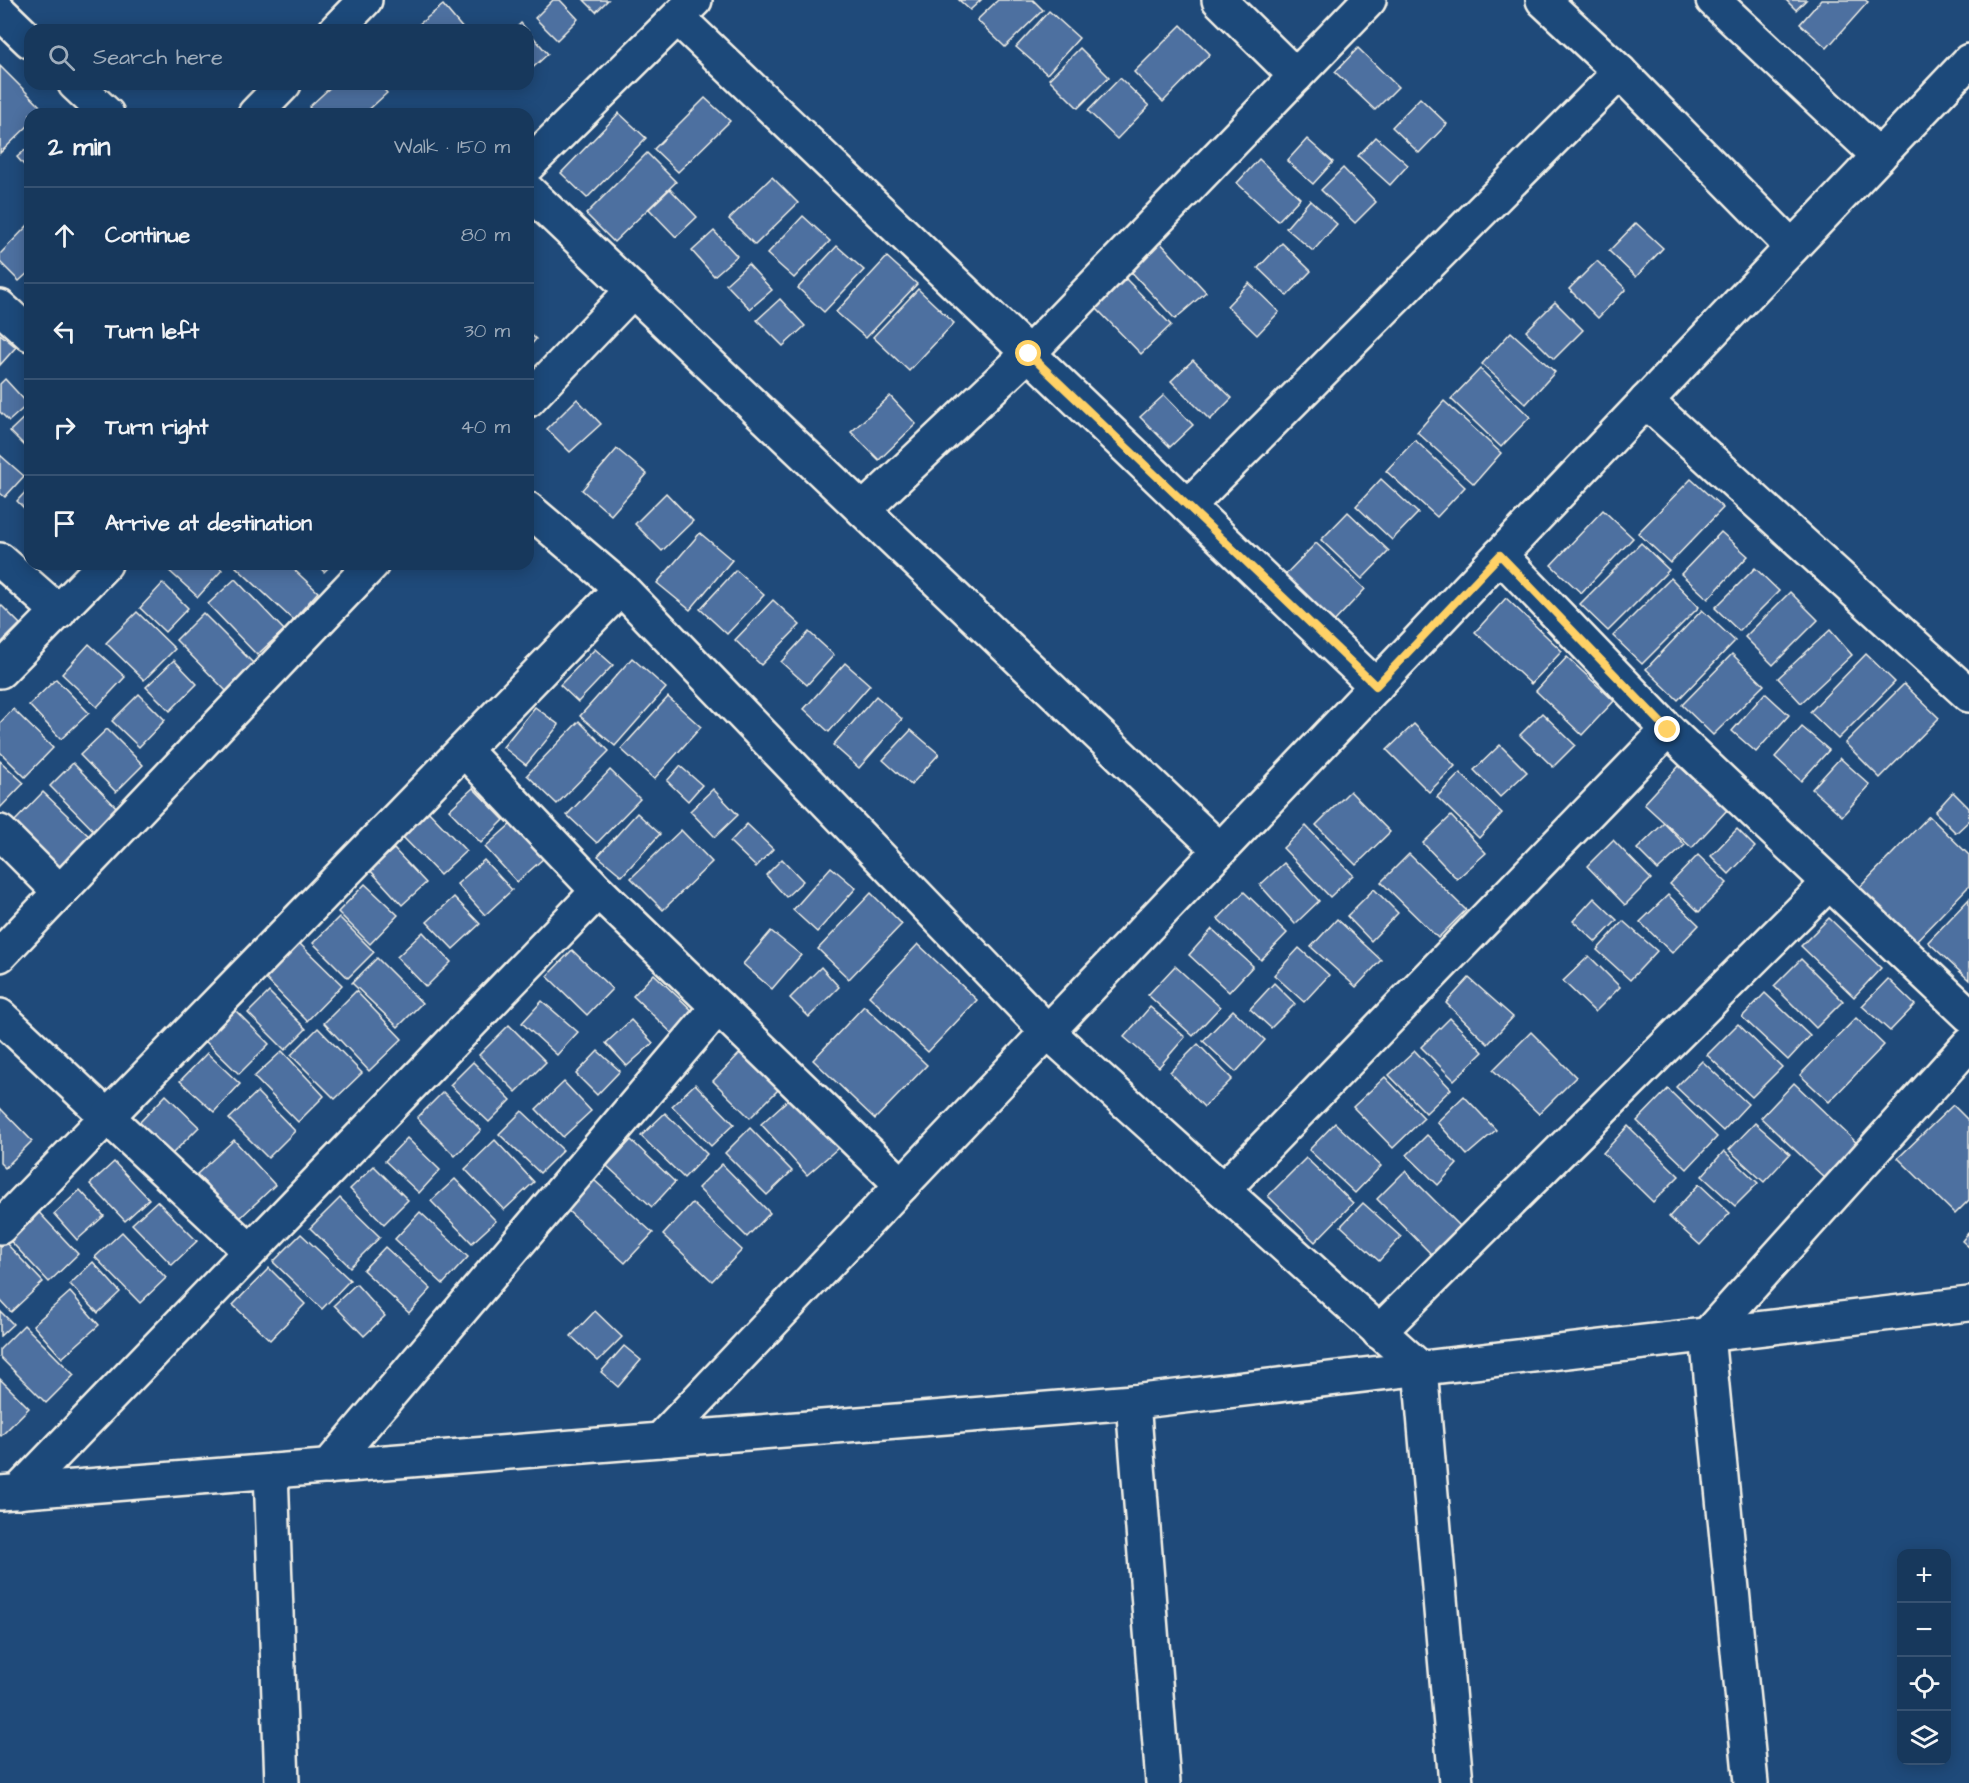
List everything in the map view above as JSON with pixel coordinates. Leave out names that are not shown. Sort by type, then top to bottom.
[{"type":"street","points":[[342,24],[365,0]]},
{"type":"street","points":[[1219,0],[1296,76]]},
{"type":"street","points":[[863,510],[1029,354],[1369,0]]},
{"type":"street","points":[[1543,0],[1620,72],[1792,247]]},
{"type":"street","points":[[1713,0],[1879,156]]},
{"type":"street","points":[[534,159],[686,9],[1029,354],[1376,686]]},
{"type":"street","points":[[0,12],[24,35]]},
{"type":"street","points":[[660,1440],[1969,61]]},
{"type":"street","points":[[1188,506],[1620,72]]},
{"type":"street","points":[[81,90],[101,108]]},
{"type":"street","points":[[261,108],[278,90]]},
{"type":"street","points":[[534,197],[1220,850]]},
{"type":"street","points":[[534,394],[633,290]]},
{"type":"street","points":[[0,307],[24,329]]},
{"type":"street","points":[[1647,401],[1969,694]]},
{"type":"street","points":[[534,514],[621,588],[1048,1032],[1420,1368],[1456,1783]]},
{"type":"street","points":[[1500,555],[1668,730],[1969,1015]]},
{"type":"street","points":[[0,560],[58,612]]},
{"type":"street","points":[[0,671],[99,570]]},
{"type":"street","points":[[0,955],[366,570]]},
{"type":"street","points":[[0,1227],[621,588]]},
{"type":"street","points":[[1223,1190],[1668,730]]},
{"type":"street","points":[[464,750],[598,891],[902,1185]]},
{"type":"street","points":[[0,832],[60,892]]},
{"type":"street","points":[[1379,1332],[1829,883]]},
{"type":"street","points":[[9,1492],[250,1251],[598,891]]},
{"type":"street","points":[[328,1467],[718,1007]]},
{"type":"street","points":[[0,1016],[250,1251]]},
{"type":"street","points":[[1751,1783],[1707,1335],[1969,1044]]},
{"type":"street","points":[[9,1492],[1133,1402],[1969,1304],[1969,1309]]},
{"type":"street","points":[[1133,1402],[1163,1783]]},
{"type":"street","points":[[271,1472],[282,1783]]},
{"type":"building","points":[[553,0],[560,0],[578,19],[557,40],[535,18]]},
{"type":"building","points":[[584,0],[608,0],[596,12]]},
{"type":"building","points":[[959,0],[981,0],[970,10]]},
{"type":"building","points":[[998,0],[1033,0],[1043,10],[1005,47],[977,20]]},
{"type":"building","points":[[1786,0],[1806,0],[1796,10]]},
{"type":"building","points":[[1821,0],[1865,0],[1868,2],[1827,48],[1800,24]]},
{"type":"building","points":[[443,5],[459,24],[419,24]]},
{"type":"building","points":[[1049,11],[1079,38],[1047,74],[1016,47]]},
{"type":"building","points":[[1181,25],[1210,54],[1163,102],[1134,72]]},
{"type":"building","points":[[534,38],[548,54],[534,67]]},
{"type":"building","points":[[1080,48],[1109,77],[1078,108],[1049,79]]},
{"type":"building","points":[[1358,48],[1398,87],[1375,110],[1335,72]]},
{"type":"building","points":[[0,66],[42,108],[24,108],[24,130],[0,153]]},
{"type":"building","points":[[1120,78],[1149,106],[1117,139],[1088,111]]},
{"type":"building","points":[[327,90],[384,90],[387,93],[371,108],[309,107]]},
{"type":"building","points":[[705,98],[730,121],[678,172],[654,149]]},
{"type":"building","points":[[1420,98],[1447,124],[1419,153],[1392,127]]},
{"type":"building","points":[[619,113],[646,138],[587,198],[561,173]]},
{"type":"building","points":[[1376,137],[1408,165],[1390,185],[1358,156]]},
{"type":"building","points":[[1307,139],[1333,162],[1313,184],[1287,161]]},
{"type":"building","points":[[24,151],[24,165],[17,157]]},
{"type":"building","points":[[647,153],[676,182],[614,242],[586,214]]},
{"type":"building","points":[[1259,159],[1300,198],[1278,221],[1237,183]]},
{"type":"building","points":[[1343,168],[1376,202],[1355,223],[1321,190]]},
{"type":"building","points":[[772,177],[798,203],[755,245],[729,219]]},
{"type":"building","points":[[670,189],[697,217],[676,237],[649,209]]},
{"type":"building","points":[[1310,200],[1337,224],[1313,251],[1286,228]]},
{"type":"building","points":[[803,216],[830,241],[794,278],[767,254]]},
{"type":"building","points":[[1636,223],[1663,248],[1636,277],[1609,251]]},
{"type":"building","points":[[24,229],[24,276],[19,281],[0,262],[0,254]]},
{"type":"building","points":[[714,231],[737,256],[714,276],[692,251]]},
{"type":"building","points":[[1157,239],[1206,292],[1175,319],[1126,266]]},
{"type":"building","points":[[1282,243],[1311,271],[1287,296],[1258,268]]},
{"type":"building","points":[[837,246],[864,270],[824,312],[798,288]]},
{"type":"building","points":[[887,257],[917,284],[866,338],[836,312]]},
{"type":"building","points":[[1597,261],[1626,289],[1598,318],[1569,289]]},
{"type":"building","points":[[748,264],[772,290],[750,309],[726,284]]},
{"type":"building","points":[[1126,279],[1171,325],[1141,354],[1096,308]]},
{"type":"building","points":[[1249,283],[1279,312],[1257,335],[1227,306]]},
{"type":"building","points":[[918,289],[954,323],[909,371],[873,337]]},
{"type":"building","points":[[780,299],[805,326],[783,346],[757,320]]},
{"type":"building","points":[[1555,302],[1583,330],[1554,359],[1526,331]]},
{"type":"building","points":[[1511,332],[1555,372],[1526,404],[1482,364]]},
{"type":"building","points":[[0,334],[16,347],[0,365]]},
{"type":"building","points":[[1193,360],[1232,398],[1210,420],[1171,381]]},
{"type":"building","points":[[1480,369],[1530,417],[1501,447],[1451,399]]},
{"type":"building","points":[[5,379],[24,400],[24,408],[9,421],[0,412],[0,384]]},
{"type":"building","points":[[1164,395],[1193,425],[1170,447],[1140,417]]},
{"type":"building","points":[[890,396],[916,424],[879,460],[851,432]]},
{"type":"building","points":[[577,399],[601,424],[570,452],[547,429]]},
{"type":"building","points":[[1444,401],[1501,453],[1474,484],[1417,432]]},
{"type":"building","points":[[24,418],[24,445],[10,431]]},
{"type":"building","points":[[1415,440],[1465,487],[1437,517],[1386,471]]},
{"type":"building","points":[[617,449],[647,474],[611,515],[582,490]]},
{"type":"building","points":[[0,455],[24,476],[5,497],[0,493]]},
{"type":"building","points":[[1381,479],[1418,513],[1392,540],[1356,506]]},
{"type":"building","points":[[1691,479],[1723,508],[1670,563],[1638,533]]},
{"type":"building","points":[[24,493],[24,508],[17,501]]},
{"type":"building","points":[[666,493],[693,521],[662,551],[635,524]]},
{"type":"building","points":[[1603,510],[1633,538],[1581,593],[1551,565]]},
{"type":"building","points":[[1348,512],[1389,551],[1362,579],[1321,540]]},
{"type":"building","points":[[1721,532],[1748,556],[1708,599],[1681,574]]},
{"type":"building","points":[[700,533],[732,560],[690,610],[657,583]]},
{"type":"building","points":[[1316,543],[1365,589],[1332,624],[1282,578]]},
{"type":"building","points":[[1641,543],[1669,570],[1608,631],[1580,604]]},
{"type":"building","points":[[1755,568],[1779,591],[1739,631],[1715,608]]},
{"type":"building","points":[[168,570],[222,570],[198,597]]},
{"type":"building","points":[[239,570],[294,570],[318,592],[293,620]]},
{"type":"building","points":[[736,570],[764,595],[727,634],[700,609]]},
{"type":"building","points":[[1671,578],[1699,607],[1642,664],[1613,636]]},
{"type":"building","points":[[235,579],[284,630],[257,655],[208,604]]},
{"type":"building","points":[[163,583],[188,608],[165,632],[140,608]]},
{"type":"building","points":[[1790,592],[1818,620],[1773,665],[1745,637]]},
{"type":"building","points":[[1506,598],[1562,651],[1531,684],[1475,632]]},
{"type":"building","points":[[773,600],[800,625],[761,665],[735,640]]},
{"type":"building","points":[[0,604],[20,624],[0,644]]},
{"type":"building","points":[[1702,610],[1735,641],[1678,700],[1646,669]]},
{"type":"building","points":[[137,612],[175,649],[144,680],[106,643]]},
{"type":"building","points":[[203,613],[257,667],[229,694],[176,640]]},
{"type":"building","points":[[1830,630],[1852,655],[1801,703],[1778,678]]},
{"type":"building","points":[[809,632],[834,655],[807,685],[781,662]]},
{"type":"building","points":[[89,644],[125,677],[97,707],[62,674]]},
{"type":"building","points":[[595,649],[613,665],[578,702],[560,685]]},
{"type":"building","points":[[1732,654],[1764,685],[1713,735],[1682,705]]},
{"type":"building","points":[[1866,654],[1895,682],[1838,739],[1810,712]]},
{"type":"building","points":[[1567,657],[1614,701],[1582,735],[1536,691]]},
{"type":"building","points":[[632,658],[666,688],[615,746],[580,716]]},
{"type":"building","points":[[174,660],[197,684],[170,711],[146,687]]},
{"type":"building","points":[[845,663],[870,685],[829,732],[804,709]]},
{"type":"building","points":[[56,679],[89,713],[61,739],[29,705]]},
{"type":"building","points":[[1904,684],[1939,718],[1880,778],[1845,743]]},
{"type":"building","points":[[1765,693],[1789,715],[1756,752],[1732,731]]},
{"type":"building","points":[[139,694],[165,720],[139,747],[112,721]]},
{"type":"building","points":[[876,696],[902,719],[859,768],[833,745]]},
{"type":"building","points":[[668,697],[701,727],[654,779],[621,749]]},
{"type":"building","points":[[535,707],[559,725],[526,765],[503,747]]},
{"type":"building","points":[[13,709],[53,748],[25,777],[0,752],[0,723]]},
{"type":"building","points":[[1542,713],[1575,745],[1553,767],[1520,735]]},
{"type":"building","points":[[579,721],[609,751],[557,804],[527,775]]},
{"type":"building","points":[[1414,724],[1455,766],[1429,792],[1387,750]]},
{"type":"building","points":[[1802,727],[1829,750],[1801,781],[1775,757]]},
{"type":"building","points":[[107,729],[143,765],[116,792],[80,755]]},
{"type":"building","points":[[911,730],[939,754],[911,785],[883,760]]},
{"type":"building","points":[[1500,745],[1527,772],[1500,797],[1474,770]]},
{"type":"building","points":[[1840,758],[1870,785],[1842,816],[1812,789]]},
{"type":"building","points":[[0,761],[24,783],[0,808]]},
{"type":"building","points":[[73,763],[120,811],[97,834],[50,786]]},
{"type":"building","points":[[680,766],[702,785],[688,801],[667,781]]},
{"type":"building","points":[[1679,766],[1727,810],[1692,848],[1644,804]]},
{"type":"building","points":[[610,770],[640,799],[597,843],[567,815]]},
{"type":"building","points":[[1460,773],[1502,813],[1479,838],[1437,797]]},
{"type":"building","points":[[473,788],[504,820],[481,843],[449,810]]},
{"type":"building","points":[[713,789],[738,815],[715,837],[690,811]]},
{"type":"building","points":[[1350,791],[1390,832],[1356,865],[1316,825]]},
{"type":"building","points":[[43,792],[91,838],[61,869],[13,823]]},
{"type":"building","points":[[1953,792],[1969,808],[1969,821],[1956,833],[1935,812]]},
{"type":"building","points":[[425,808],[466,851],[440,875],[399,833]]},
{"type":"building","points":[[637,813],[660,834],[622,876],[598,856]]},
{"type":"building","points":[[1451,816],[1486,853],[1457,879],[1423,843]]},
{"type":"building","points":[[1929,816],[1969,855],[1969,886],[1914,943],[1858,889]]},
{"type":"building","points":[[512,823],[544,858],[517,882],[485,847]]},
{"type":"building","points":[[1664,823],[1685,845],[1658,870],[1637,849]]},
{"type":"building","points":[[747,824],[773,849],[756,867],[730,842]]},
{"type":"building","points":[[1306,826],[1353,875],[1330,897],[1283,848]]},
{"type":"building","points":[[1737,829],[1755,847],[1729,874],[1711,856]]},
{"type":"building","points":[[681,830],[712,862],[663,910],[631,878]]},
{"type":"building","points":[[1613,840],[1651,879],[1625,905],[1587,866]]},
{"type":"building","points":[[394,849],[426,883],[402,905],[370,870]]},
{"type":"building","points":[[1409,854],[1466,910],[1438,938],[1381,882]]},
{"type":"building","points":[[1698,855],[1727,883],[1699,912],[1670,884]]},
{"type":"building","points":[[782,859],[803,881],[786,897],[766,875]]},
{"type":"building","points":[[484,860],[512,890],[485,915],[457,884]]},
{"type":"building","points":[[1284,863],[1319,901],[1295,924],[1260,885]]},
{"type":"building","points":[[831,867],[856,888],[817,932],[793,910]]},
{"type":"building","points":[[365,884],[398,915],[370,944],[338,912]]},
{"type":"building","points":[[1374,889],[1398,913],[1371,941],[1347,916]]},
{"type":"building","points":[[1244,892],[1287,933],[1261,960],[1218,919]]},
{"type":"building","points":[[871,893],[902,924],[849,979],[818,949]]},
{"type":"building","points":[[1668,895],[1699,925],[1672,953],[1640,922]]},
{"type":"building","points":[[454,897],[480,924],[453,949],[427,922]]},
{"type":"building","points":[[1594,898],[1617,920],[1596,942],[1573,921]]},
{"type":"building","points":[[1969,899],[1969,980],[1928,942]]},
{"type":"building","points":[[339,917],[374,952],[348,978],[313,943]]},
{"type":"building","points":[[1829,918],[1881,968],[1854,997],[1801,946]]},
{"type":"building","points":[[1337,919],[1381,960],[1356,987],[1311,947]]},
{"type":"building","points":[[1623,921],[1657,951],[1630,980],[1597,950]]},
{"type":"building","points":[[1212,929],[1253,966],[1229,992],[1189,955]]},
{"type":"building","points":[[771,931],[801,955],[772,989],[743,964]]},
{"type":"building","points":[[423,932],[451,962],[426,987],[397,957]]},
{"type":"building","points":[[299,943],[342,985],[307,1021],[265,978]]},
{"type":"building","points":[[918,944],[977,1000],[928,1052],[869,996]]},
{"type":"building","points":[[1299,948],[1329,975],[1304,1002],[1274,975]]},
{"type":"building","points":[[572,950],[612,989],[587,1015],[547,976]]},
{"type":"building","points":[[1589,956],[1620,987],[1595,1012],[1563,981]]},
{"type":"building","points":[[377,958],[422,1003],[398,1027],[352,983]]},
{"type":"building","points":[[1801,959],[1843,1001],[1816,1028],[1774,986]]},
{"type":"building","points":[[1175,966],[1220,1007],[1193,1036],[1148,995]]},
{"type":"building","points":[[821,967],[839,987],[809,1017],[790,998]]},
{"type":"building","points":[[654,974],[700,1018],[679,1040],[633,996]]},
{"type":"building","points":[[1469,978],[1513,1017],[1488,1044],[1446,1003]]},
{"type":"building","points":[[1888,979],[1915,1005],[1890,1031],[1862,1006]]},
{"type":"building","points":[[1274,983],[1295,1004],[1271,1028],[1250,1009]]},
{"type":"building","points":[[356,991],[402,1039],[369,1071],[324,1023]]},
{"type":"building","points":[[269,992],[306,1029],[285,1050],[248,1013]]},
{"type":"building","points":[[1765,993],[1810,1036],[1788,1060],[1742,1017]]},
{"type":"building","points":[[542,1001],[578,1032],[557,1055],[522,1023]]},
{"type":"building","points":[[230,1005],[269,1044],[239,1074],[199,1035]]},
{"type":"building","points":[[864,1006],[927,1065],[875,1119],[813,1060]]},
{"type":"building","points":[[1150,1007],[1185,1037],[1159,1067],[1124,1037]]},
{"type":"building","points":[[1233,1010],[1265,1040],[1236,1072],[1203,1041]]},
{"type":"building","points":[[1450,1018],[1483,1052],[1454,1080],[1421,1047]]},
{"type":"building","points":[[1856,1018],[1884,1045],[1829,1102],[1800,1075]]},
{"type":"building","points":[[631,1020],[653,1043],[627,1066],[606,1043]]},
{"type":"building","points":[[1738,1024],[1782,1067],[1752,1097],[1707,1055]]},
{"type":"building","points":[[509,1025],[546,1062],[516,1092],[479,1055]]},
{"type":"building","points":[[318,1028],[362,1073],[335,1099],[291,1055]]},
{"type":"building","points":[[1531,1032],[1576,1077],[1539,1114],[1493,1070]]},
{"type":"building","points":[[1198,1044],[1232,1079],[1204,1107],[1170,1072]]},
{"type":"building","points":[[282,1051],[324,1096],[298,1122],[254,1077]]},
{"type":"building","points":[[598,1051],[620,1071],[597,1095],[576,1074]]},
{"type":"building","points":[[742,1051],[779,1089],[750,1118],[713,1081]]},
{"type":"building","points":[[1415,1051],[1451,1089],[1426,1113],[1389,1075]]},
{"type":"building","points":[[207,1053],[240,1084],[214,1112],[180,1081]]},
{"type":"building","points":[[1702,1061],[1748,1104],[1723,1131],[1676,1087]]},
{"type":"building","points":[[473,1062],[511,1100],[489,1122],[450,1085]]},
{"type":"building","points":[[1385,1077],[1424,1118],[1393,1148],[1353,1107]]},
{"type":"building","points":[[564,1082],[591,1111],[563,1137],[536,1109]]},
{"type":"building","points":[[1794,1083],[1860,1146],[1827,1180],[1761,1118]]},
{"type":"building","points":[[695,1084],[734,1124],[711,1146],[672,1106]]},
{"type":"building","points":[[1668,1089],[1717,1137],[1687,1169],[1637,1121]]},
{"type":"building","points":[[257,1092],[295,1131],[268,1158],[229,1119]]},
{"type":"building","points":[[443,1092],[481,1130],[455,1156],[417,1118]]},
{"type":"building","points":[[166,1095],[199,1127],[170,1156],[138,1124]]},
{"type":"building","points":[[1464,1096],[1496,1130],[1467,1155],[1437,1122]]},
{"type":"building","points":[[791,1097],[838,1148],[807,1175],[761,1124]]},
{"type":"building","points":[[1953,1105],[1969,1121],[1969,1200],[1955,1214],[1898,1158]]},
{"type":"building","points":[[0,1108],[32,1141],[5,1168],[0,1163]]},
{"type":"building","points":[[522,1111],[563,1150],[540,1173],[499,1134]]},
{"type":"building","points":[[665,1113],[707,1154],[684,1178],[641,1136]]},
{"type":"building","points":[[1335,1123],[1381,1166],[1355,1193],[1309,1150]]},
{"type":"building","points":[[1755,1123],[1790,1154],[1764,1182],[1729,1150]]},
{"type":"building","points":[[1628,1126],[1679,1176],[1653,1202],[1603,1153]]},
{"type":"building","points":[[750,1128],[792,1171],[767,1195],[725,1153]]},
{"type":"building","points":[[1427,1135],[1457,1164],[1438,1185],[1407,1155]]},
{"type":"building","points":[[407,1138],[440,1170],[419,1193],[385,1161]]},
{"type":"building","points":[[234,1140],[275,1185],[239,1219],[197,1174]]},
{"type":"building","points":[[495,1140],[534,1182],[504,1210],[465,1169]]},
{"type":"building","points":[[631,1140],[675,1182],[652,1207],[607,1166]]},
{"type":"building","points":[[1724,1151],[1758,1183],[1735,1206],[1702,1176]]},
{"type":"building","points":[[1306,1158],[1353,1203],[1315,1242],[1268,1196]]},
{"type":"building","points":[[114,1162],[149,1199],[125,1221],[90,1184]]},
{"type":"building","points":[[722,1164],[770,1213],[747,1237],[698,1188]]},
{"type":"building","points":[[374,1166],[408,1200],[384,1224],[350,1189]]},
{"type":"building","points":[[1405,1171],[1460,1226],[1431,1254],[1377,1199]]},
{"type":"building","points":[[455,1179],[496,1221],[472,1243],[431,1201]]},
{"type":"building","points":[[594,1180],[653,1233],[625,1263],[567,1210]]},
{"type":"building","points":[[1699,1184],[1730,1213],[1700,1245],[1669,1217]]},
{"type":"building","points":[[80,1190],[104,1216],[77,1240],[54,1214]]},
{"type":"building","points":[[340,1198],[380,1237],[350,1267],[310,1228]]},
{"type":"building","points":[[157,1201],[197,1241],[172,1265],[132,1224]]},
{"type":"building","points":[[692,1203],[742,1250],[712,1281],[663,1235]]},
{"type":"building","points":[[1363,1203],[1401,1237],[1379,1261],[1341,1226]]},
{"type":"building","points":[[32,1205],[78,1254],[49,1282],[2,1232]]},
{"type":"building","points":[[420,1212],[468,1257],[443,1284],[395,1239]]},
{"type":"building","points":[[122,1232],[166,1278],[140,1303],[95,1257]]},
{"type":"building","points":[[1969,1232],[1969,1247],[1962,1241]]},
{"type":"building","points":[[301,1234],[350,1280],[322,1309],[273,1262]]},
{"type":"building","points":[[5,1242],[43,1282],[11,1312],[0,1300],[0,1247]]},
{"type":"building","points":[[385,1247],[431,1289],[409,1313],[363,1270]]},
{"type":"building","points":[[93,1262],[120,1292],[98,1313],[70,1284]]},
{"type":"building","points":[[269,1268],[305,1304],[270,1340],[233,1305]]},
{"type":"building","points":[[356,1284],[385,1316],[364,1336],[334,1305]]},
{"type":"building","points":[[70,1292],[99,1325],[62,1358],[33,1325]]},
{"type":"building","points":[[0,1311],[13,1324],[0,1336]]},
{"type":"building","points":[[595,1311],[622,1337],[598,1361],[571,1336]]},
{"type":"building","points":[[24,1325],[74,1375],[46,1403],[0,1357],[0,1349]]},
{"type":"building","points":[[624,1346],[641,1360],[618,1387],[601,1372]]},
{"type":"building","points":[[0,1379],[29,1408],[1,1436],[0,1435]]},
{"type":"route","points":[[1029,354],[1376,686],[1500,555],[1668,730]]}]
